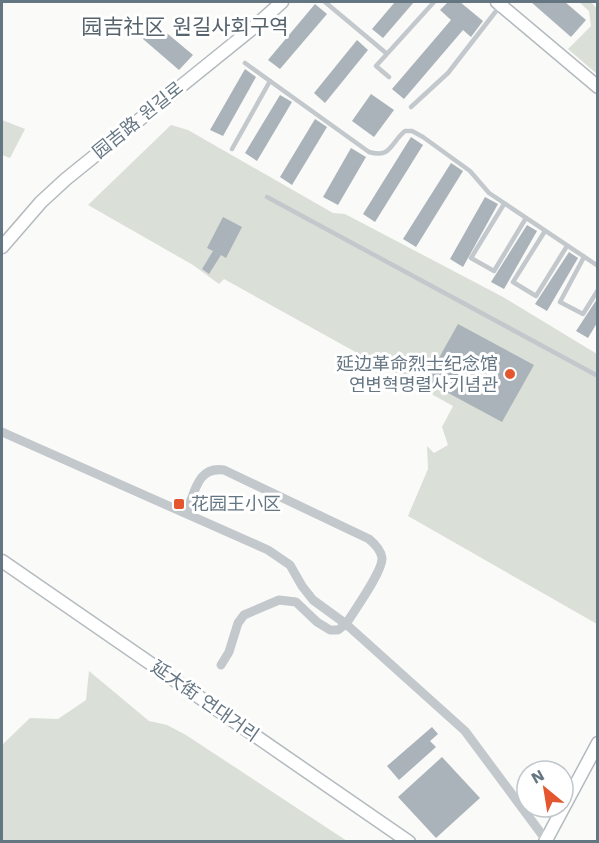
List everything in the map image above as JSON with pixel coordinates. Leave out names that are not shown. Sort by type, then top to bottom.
[{"type":"main road","name":"园吉路 원길로","points":[[2,248],[41,202],[66,179],[282,2]]},
{"type":"main road","points":[[499,3],[597,87]]},
{"type":"main road","name":"延大街 연대거리","points":[[2,561],[409,842]]},
{"type":"main road","points":[[547,841],[597,742]]},
{"type":"street","points":[[2,432],[268,550],[290,564],[313,600],[346,624],[465,731],[547,841]]},
{"type":"street","points":[[186,513],[200,480],[206,472],[213,468],[224,470],[369,539],[378,547],[382,559],[378,571],[346,624],[338,630],[330,630],[296,602],[279,600],[244,615],[238,623],[229,652],[220,665]]},
{"type":"lane","points":[[325,2],[386,53]]},
{"type":"lane","points":[[389,77],[376,66],[434,2]]},
{"type":"lane","points":[[411,107],[448,73],[499,3]]},
{"type":"lane","points":[[245,63],[369,152],[376,154],[386,152],[405,131],[412,131],[423,137],[470,171],[489,193],[597,266]]},
{"type":"lane","points":[[232,149],[270,81]]},
{"type":"lane","points":[[267,197],[597,376]]},
{"type":"lane","points":[[504,204],[471,258],[494,271],[526,218]]},
{"type":"lane","points":[[545,231],[513,282],[536,297],[567,246]]},
{"type":"lane","points":[[584,257],[560,302],[583,314],[597,290]]},
{"type":"shaded area","points":[[579,2],[591,2],[597,9],[597,74],[568,49],[591,26],[589,11]]},
{"type":"shaded area","points":[[2,120],[25,129],[10,158],[2,155]]},
{"type":"shaded area","points":[[171,125],[188,130],[333,213],[345,214],[503,297],[597,354],[597,624],[408,516],[428,469],[427,446],[434,453],[448,445],[442,427],[453,406],[224,279],[219,284],[193,265],[88,205]]},
{"type":"shaded area","points":[[89,671],[149,721],[167,725],[186,735],[347,841],[2,841],[2,745],[30,718],[58,719],[86,700]]},
{"type":"building","points":[[395,2],[414,2],[383,38],[372,29]]},
{"type":"building","points":[[448,2],[460,2],[483,21],[471,37],[463,30],[404,99],[392,89],[451,20],[440,10]]},
{"type":"building","points":[[531,2],[565,2],[586,20],[571,37]]},
{"type":"building","points":[[315,4],[327,14],[280,69],[268,60]]},
{"type":"building","points":[[156,24],[193,55],[179,70],[143,39]]},
{"type":"building","points":[[357,40],[368,50],[325,103],[314,93]]},
{"type":"building","points":[[245,69],[256,77],[223,136],[210,130]]},
{"type":"building","points":[[371,94],[394,110],[374,137],[352,121]]},
{"type":"building","points":[[280,95],[292,102],[257,161],[245,153]]},
{"type":"building","points":[[315,119],[327,127],[292,185],[280,177]]},
{"type":"building","points":[[411,137],[423,145],[375,222],[363,214]]},
{"type":"building","points":[[351,148],[366,157],[338,205],[323,197]]},
{"type":"building","points":[[451,163],[463,171],[416,247],[403,239]]},
{"type":"building","points":[[485,197],[498,204],[463,267],[450,259]]},
{"type":"building","points":[[223,217],[242,227],[226,258],[221,255],[209,274],[202,269],[213,251],[207,248]]},
{"type":"building","points":[[527,225],[537,231],[504,289],[491,282]]},
{"type":"building","points":[[569,252],[578,258],[547,311],[535,304]]},
{"type":"building","points":[[597,299],[597,323],[588,338],[576,331]]},
{"type":"building","name":"延边革命烈士纪念馆 연변혁명렬사기념관","points":[[458,324],[534,365],[502,422],[426,381]],"holes":[[[459,355],[472,362],[475,357],[493,367],[490,373],[499,378],[491,392],[482,386],[479,392],[460,381],[463,375],[451,368]]]},
{"type":"building","points":[[432,727],[438,734],[430,741],[436,747],[399,780],[387,766]]},
{"type":"building","points":[[442,757],[480,798],[436,838],[398,797]]},
{"type":"place","name":"延边革命烈士纪念馆 연변혁명렬사기념관","points":[[510,374]]},
{"type":"place","name":"花园王小区","points":[[179,504]]},
{"type":"district","name":"园吉社区 원길사회구역","points":[[185,27]]}]
